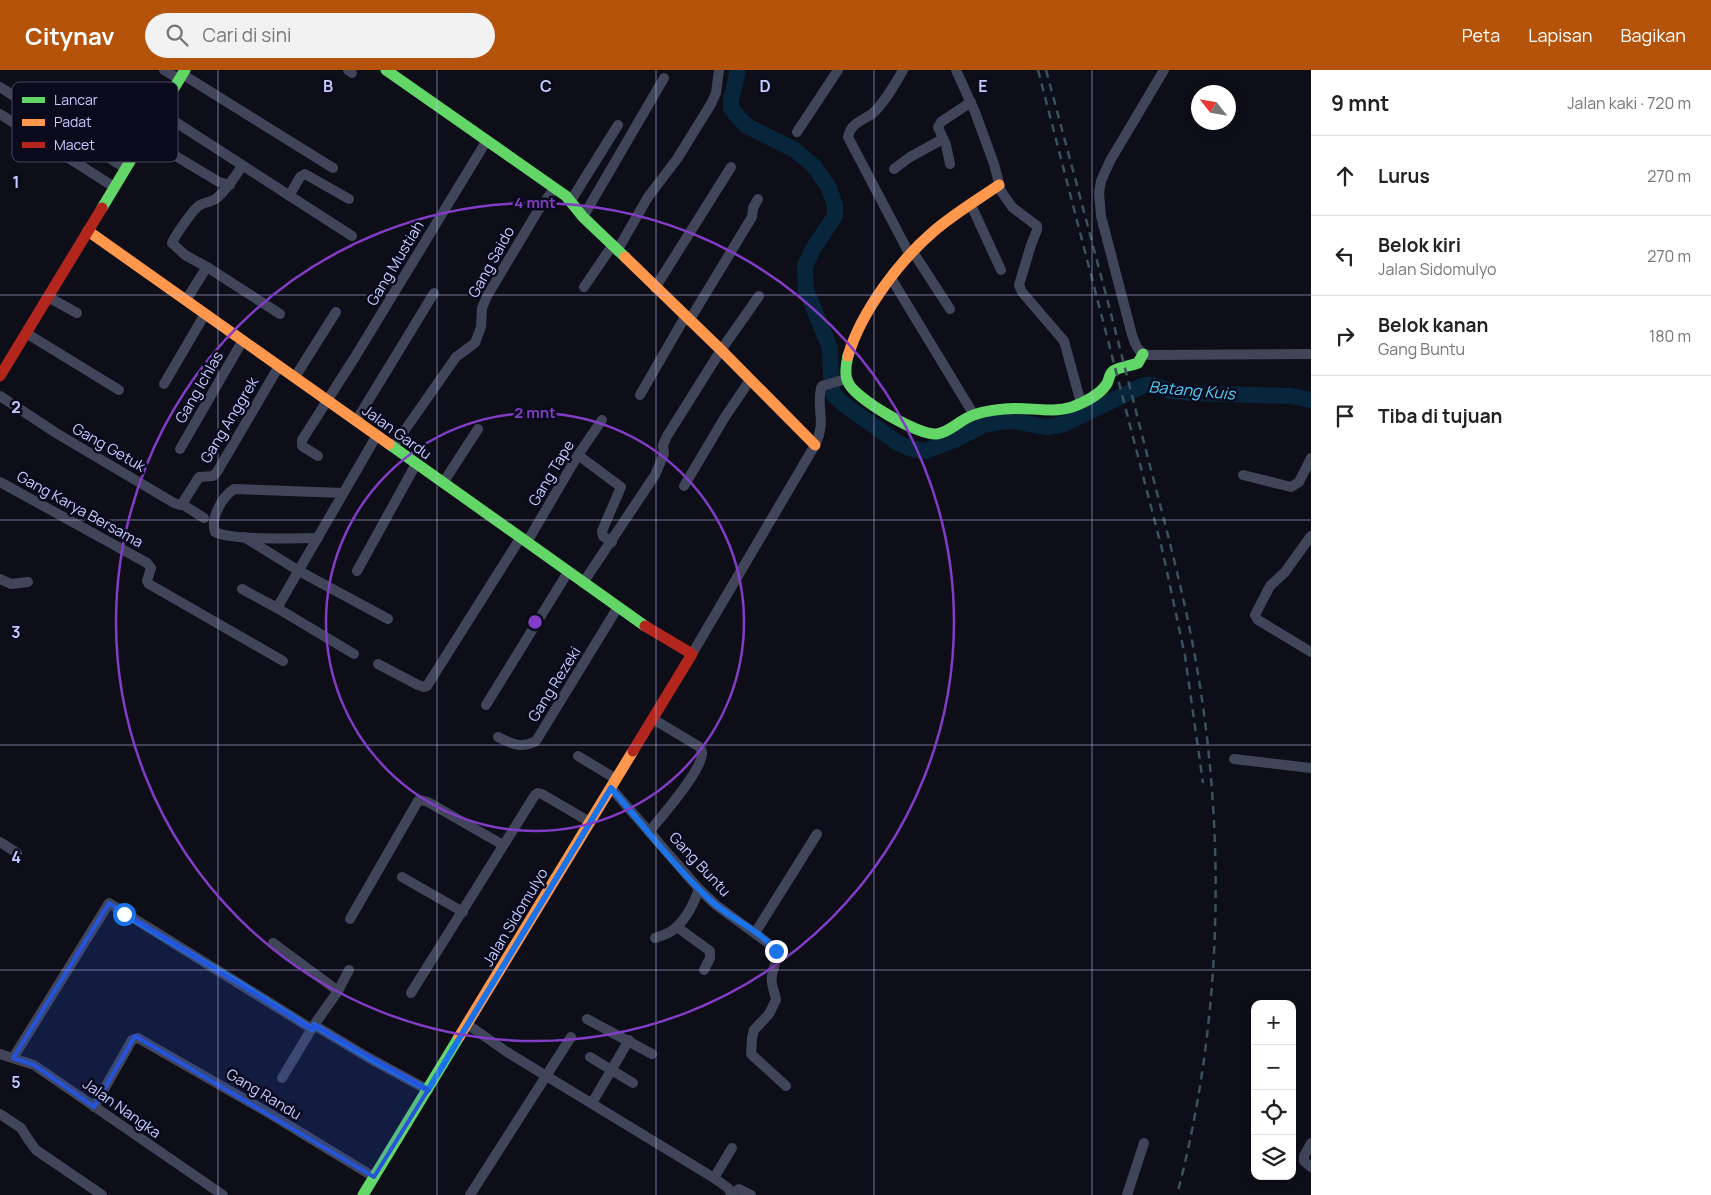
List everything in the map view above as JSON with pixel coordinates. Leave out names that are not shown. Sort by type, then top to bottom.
[{"type":"main road","points":[[386,70],[566,196],[583,218],[721,350],[815,445]]},
{"type":"main road","points":[[1,372],[129,162]]},
{"type":"main road","points":[[999,185],[940,226],[891,278],[863,322],[850,348],[842,380],[864,400],[927,434],[936,435],[974,415],[996,410],[1013,408],[1057,410],[1080,403],[1108,384],[1110,374],[1116,370],[1138,363],[1143,354]]},
{"type":"main road","name":"Jalan Gardu","points":[[88,231],[583,583],[648,628],[692,654]]},
{"type":"main road","name":"Jalan Sidomulyo","points":[[368,1194],[374,1178],[692,654]]},
{"type":"street","points":[[164,70],[182,74],[333,168]]},
{"type":"street","points":[[584,287],[677,159],[716,94],[719,70]]},
{"type":"street","points":[[797,132],[838,70]]},
{"type":"street","points":[[904,70],[879,107],[868,117],[858,121],[848,134],[848,137],[912,254],[950,309]]},
{"type":"street","points":[[956,70],[972,102],[994,164],[999,185],[1012,207],[1037,226],[1019,285],[1022,292],[1064,340],[1080,403]]},
{"type":"street","points":[[1164,70],[1110,160],[1101,181],[1099,193],[1101,216],[1137,350],[1143,354],[1311,354]]},
{"type":"street","points":[[583,218],[664,78]]},
{"type":"street","points":[[0,87],[12,95]]},
{"type":"street","points":[[950,164],[938,129],[939,125],[972,102]]},
{"type":"street","points":[[0,114],[12,122]]},
{"type":"street","points":[[178,124],[352,236]]},
{"type":"street","points":[[570,202],[618,125]]},
{"type":"street","points":[[894,169],[910,157],[943,139]]},
{"type":"street","name":"Gang Mustiah","points":[[318,456],[305,448],[301,443],[487,140]]},
{"type":"street","points":[[178,157],[219,182],[230,185]]},
{"type":"street","points":[[75,162],[114,187]]},
{"type":"street","points":[[116,162],[125,168]]},
{"type":"street","points":[[242,166],[230,185],[213,201],[199,205],[172,242],[172,245],[280,314]]},
{"type":"street","points":[[655,288],[730,167]]},
{"type":"street","points":[[290,196],[300,177],[305,174],[349,199]]},
{"type":"street","name":"Gang Saido","points":[[393,447],[456,357],[475,343],[481,327],[482,308],[487,296],[539,209],[554,189]]},
{"type":"street","points":[[640,395],[752,217],[753,208],[758,199]]},
{"type":"street","points":[[970,205],[1001,270]]},
{"type":"street","points":[[186,300],[207,267]]},
{"type":"street","points":[[891,278],[974,415]]},
{"type":"street","points":[[356,421],[434,292]]},
{"type":"street","points":[[583,583],[656,474],[664,454],[663,445],[667,436],[721,350],[759,296]]},
{"type":"street","points":[[48,297],[77,314]]},
{"type":"street","points":[[295,377],[336,312]]},
{"type":"street","points":[[164,384],[205,314]]},
{"type":"street","points":[[26,332],[119,390]]},
{"type":"street","name":"Gang Ichlas","points":[[180,449],[243,340]]},
{"type":"street","name":"Gang Anggrek","points":[[182,504],[199,477],[213,476],[217,472],[279,366]]},
{"type":"street","points":[[684,486],[725,417],[750,380]]},
{"type":"street","points":[[692,654],[820,436],[822,425],[820,391],[822,386],[842,380]]},
{"type":"street","name":"Gang Getuk","points":[[0,396],[98,459],[177,505],[182,504],[204,518]]},
{"type":"street","name":"Gang Tape","points":[[378,664],[418,686],[424,688],[427,686],[602,420]]},
{"type":"street","points":[[443,483],[478,429]]},
{"type":"street","points":[[277,608],[377,435]]},
{"type":"street","points":[[578,455],[621,488],[602,531],[603,536],[612,542]]},
{"type":"street","points":[[1243,475],[1291,487],[1299,482],[1311,458]]},
{"type":"street","points":[[357,571],[416,464]]},
{"type":"street","name":"Gang Karya Bersama","points":[[0,482],[147,563],[151,568],[147,581],[149,584],[283,661]]},
{"type":"street","points":[[318,538],[243,537],[218,534],[215,532],[213,522],[225,498],[234,489],[343,493]]},
{"type":"street","points":[[1311,536],[1285,572],[1270,586],[1255,615],[1258,620],[1311,652]]},
{"type":"street","points":[[243,537],[299,571],[388,619]]},
{"type":"street","points":[[486,704],[568,572]]},
{"type":"street","points":[[0,579],[11,584],[28,582]]},
{"type":"street","points":[[242,589],[354,654]]},
{"type":"street","name":"Gang Rezeki","points":[[498,737],[520,746],[536,741],[618,607]]},
{"type":"street","points":[[649,832],[690,779],[700,760],[702,751],[698,746],[653,719]]},
{"type":"street","name":"Gang Buntu","points":[[578,756],[614,783],[649,832],[699,889],[716,905],[768,942],[776,951],[776,964],[771,977],[776,1000],[769,1014],[754,1030],[751,1054],[786,1086]]},
{"type":"street","points":[[1234,759],[1311,768]]},
{"type":"street","points":[[411,994],[535,795],[538,793],[590,822]]},
{"type":"street","points":[[350,919],[420,800],[428,802],[503,845]]},
{"type":"street","points":[[755,933],[817,834]]},
{"type":"street","points":[[0,842],[17,853]]},
{"type":"street","points":[[402,878],[463,912]]},
{"type":"street","points":[[655,938],[677,927],[692,905],[699,889]]},
{"type":"street","points":[[13,1058],[109,903],[313,1027],[428,1090]]},
{"type":"street","points":[[677,927],[710,951],[710,958],[704,970]]},
{"type":"street","points":[[272,943],[338,990]]},
{"type":"street","points":[[282,1078],[349,970]]},
{"type":"street","points":[[587,1019],[652,1054]]},
{"type":"street","points":[[467,1024],[507,1052],[592,1102],[725,1185],[732,1194],[739,1189],[751,1195]]},
{"type":"street","name":"Gang Randu","points":[[94,1107],[132,1040],[138,1038],[267,1112],[374,1178]]},
{"type":"street","points":[[470,1195],[571,1038]]},
{"type":"street","points":[[592,1102],[629,1040]]},
{"type":"street","name":"Jalan Nangka","points":[[0,1054],[34,1066],[223,1195]]},
{"type":"street","points":[[590,1057],[633,1083]]},
{"type":"street","points":[[0,1114],[21,1128],[30,1142],[40,1152],[102,1195]]},
{"type":"street","points":[[1127,1195],[1144,1143]]},
{"type":"street","points":[[1311,1143],[1304,1156],[1304,1161],[1311,1167]]},
{"type":"street","points":[[714,1178],[732,1148]]},
{"type":"highlighted area","points":[[109,903],[312,1029],[314,1025],[428,1090],[374,1177],[135,1036],[94,1107],[34,1065],[13,1058]]},
{"type":"waterway","name":"Batang Kuis","points":[[738,70],[731,108],[747,126],[795,150],[814,166],[829,188],[835,205],[835,216],[813,249],[805,266],[806,290],[830,348],[833,394],[842,403],[898,443],[925,451],[957,439],[983,425],[1013,421],[1047,427],[1064,424],[1144,385],[1191,393],[1291,396],[1311,400]]},
{"type":"railway","points":[[1038,70],[1163,553],[1185,656],[1203,783]]},
{"type":"railway","points":[[1046,70],[1106,293],[1176,567],[1194,651],[1205,719],[1212,787],[1215,856],[1215,924],[1211,993],[1204,1061],[1192,1129],[1177,1195]]},
{"type":"traffic: fast","points":[[178,82],[185,70]]},
{"type":"traffic: fast","points":[[386,70],[566,196],[583,217],[625,257]]},
{"type":"traffic: fast","points":[[102,208],[130,162]]},
{"type":"traffic: fast","points":[[848,356],[846,376],[853,389],[862,398],[903,423],[928,433],[937,434],[971,416],[985,412],[1012,408],[1055,410],[1072,407],[1086,401],[1103,389],[1113,371],[1138,363],[1143,354]]},
{"type":"traffic: fast","points":[[389,444],[645,626]]},
{"type":"traffic: fast","points":[[363,1195],[459,1037]]},
{"type":"traffic: slow","points":[[848,356],[854,339],[872,305],[908,257],[934,231],[999,185]]},
{"type":"traffic: slow","points":[[88,231],[389,444]]},
{"type":"traffic: slow","points":[[625,257],[815,445]]},
{"type":"traffic: slow","points":[[459,1037],[633,751]]},
{"type":"traffic: jam","points":[[0,376],[102,208]]},
{"type":"traffic: jam","points":[[633,751],[692,654],[645,626]]},
{"type":"route","points":[[124,914],[312,1029],[314,1025],[428,1090],[611,788],[699,889],[716,905],[768,942],[776,951]]}]
